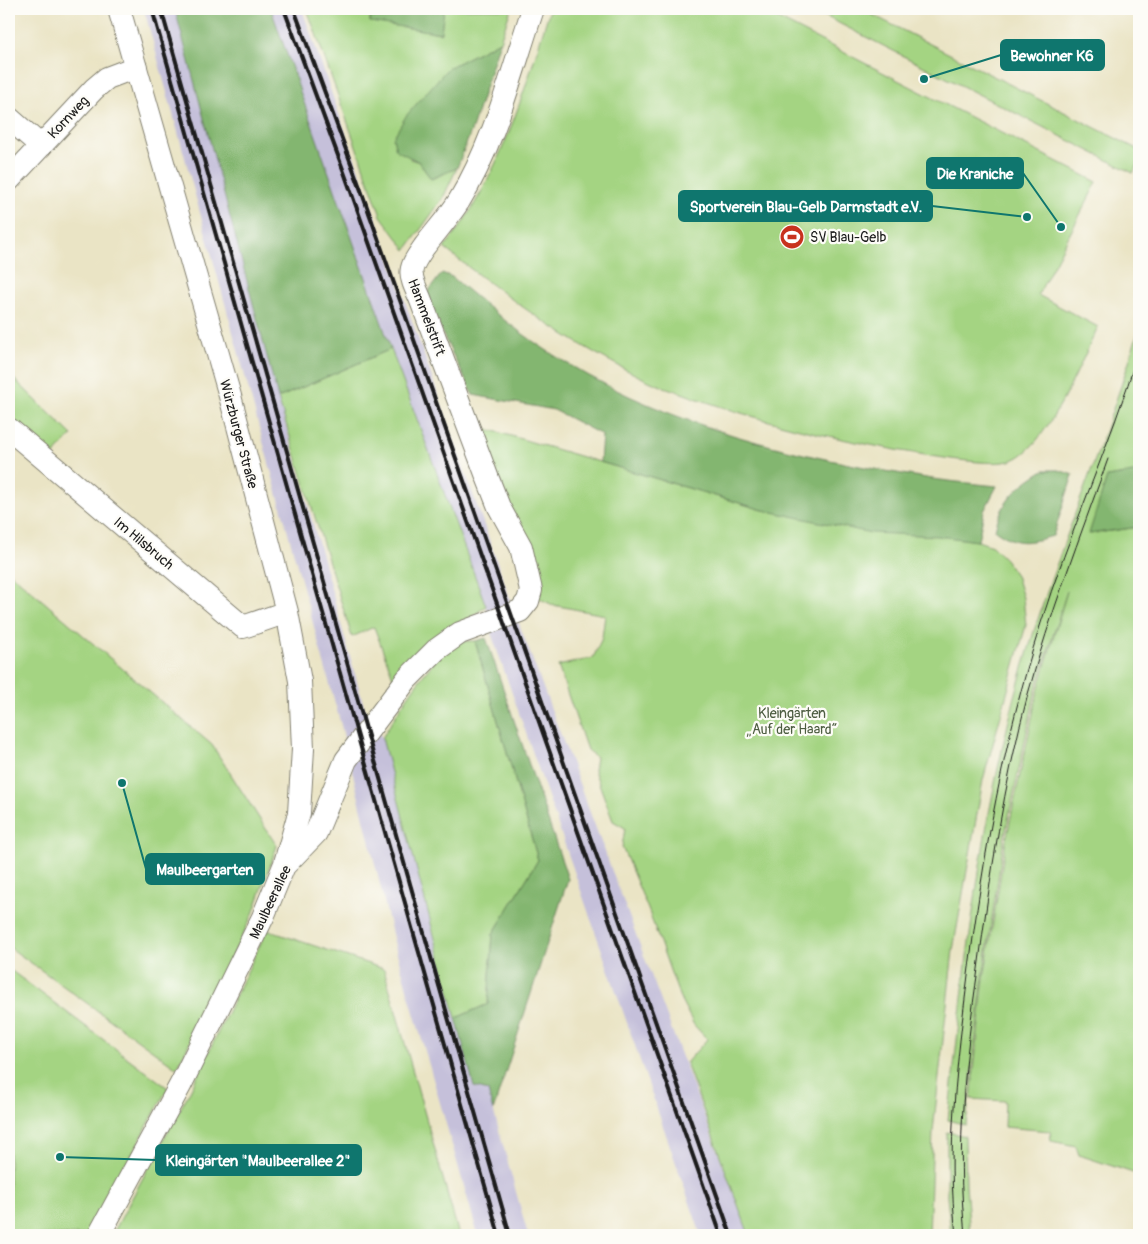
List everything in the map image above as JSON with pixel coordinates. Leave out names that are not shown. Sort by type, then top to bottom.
[{"type":"street","name":"Würzburger Straße","points":[[119,9],[230,396],[287,612],[300,681],[303,749],[299,813],[284,866]]},
{"type":"street","name":"Hammelstrift","points":[[525,607],[531,590],[521,547],[499,507],[420,298],[410,278],[410,271],[415,259],[458,201],[477,168],[494,128],[533,9]]},
{"type":"street","name":"Kornweg","points":[[9,180],[107,78],[136,67]]},
{"type":"street","points":[[9,118],[41,146]]},
{"type":"street","name":"Im Hilsbruch","points":[[9,429],[243,628],[287,612]]},
{"type":"street","name":"Maulbeerallee","points":[[99,1235],[186,1075],[263,917],[284,866],[316,833],[346,760],[407,679],[436,650],[460,633],[511,615],[525,607]]},
{"type":"shaded area","points":[[144,9],[175,9],[278,398],[365,710],[382,738],[474,1087],[488,1091],[528,1235],[478,1235],[396,950],[341,725]]},
{"type":"shaded area","points":[[271,9],[302,9],[515,613],[749,1235],[701,1235],[491,633],[486,606],[391,349]]},
{"type":"green space","points":[[175,9],[271,9],[391,349],[278,398]]},
{"type":"green space","points":[[307,9],[371,9],[370,21],[440,33],[444,9],[511,9],[500,41],[448,68],[410,159],[419,162],[431,179],[457,168],[443,198],[406,250],[381,216]]},
{"type":"green space","points":[[371,9],[444,9],[441,33],[370,22]]},
{"type":"green space","name":"SV Blau-Gelb","points":[[550,9],[759,9],[1097,182],[1038,295],[1098,327],[1061,403],[1049,424],[1036,441],[1023,454],[1009,461],[985,462],[936,457],[845,440],[794,428],[695,398],[651,382],[569,338],[493,286],[444,248],[464,221],[481,193],[495,164],[520,103]]},
{"type":"green space","points":[[811,9],[861,9],[1139,150],[1139,161],[1133,173]]},
{"type":"green space","points":[[500,41],[473,126],[457,168],[431,179],[419,162],[396,150],[393,138],[406,116],[448,68]]},
{"type":"green space","points":[[442,273],[452,277],[524,335],[554,355],[610,387],[651,406],[737,436],[825,459],[924,478],[997,486],[984,511],[978,541],[938,536],[871,533],[763,510],[600,462],[602,435],[554,410],[473,395],[424,297]]},
{"type":"green space","points":[[1139,329],[1139,472],[1107,477],[1090,534],[1139,527],[1139,1175],[1079,1155],[1076,1146],[1051,1141],[1050,1131],[1004,1127],[1005,1101],[971,1099],[983,985],[1006,840],[1038,690],[1067,591],[1036,689],[1004,839],[982,984],[966,1125],[948,1120],[976,894],[995,782],[1007,726],[1049,585],[1111,415]]},
{"type":"green space","points":[[391,349],[486,606],[444,637],[396,685],[374,627],[352,637],[278,398]]},
{"type":"green space","points":[[9,374],[72,435],[52,457],[9,420]]},
{"type":"green space","name":"Kleingärten „Auf der Haard“","points":[[484,428],[763,510],[978,541],[992,546],[1005,559],[1016,575],[1023,598],[1026,625],[983,780],[953,950],[933,1131],[929,1235],[749,1235],[686,1063],[707,1039],[694,1025],[680,998],[648,909],[622,847],[625,828],[613,821],[594,770],[596,757],[587,750],[558,666],[593,658],[602,638],[605,615],[553,605],[538,598],[517,521],[488,454]]},
{"type":"green space","points":[[1044,470],[1059,470],[1073,475],[1053,536],[1023,542],[1010,539],[995,530],[1002,510],[1013,494],[1027,481]]},
{"type":"green space","points":[[1139,472],[1139,527],[1089,534],[1107,477]]},
{"type":"green space","points":[[9,572],[212,745],[277,846],[253,914],[177,1068],[9,947]]},
{"type":"green space","points":[[486,638],[568,879],[493,1111],[488,1091],[474,1087],[456,1018],[488,1004],[493,934],[538,860],[475,641]]},
{"type":"green space","points":[[475,641],[538,860],[493,934],[488,1004],[456,1018],[382,738],[416,685],[438,658],[449,648],[460,642]]},
{"type":"green space","points":[[267,930],[384,969],[459,1235],[112,1235],[191,1089]]},
{"type":"green space","points":[[9,969],[168,1088],[88,1235],[9,1235]]},
{"type":"green space","points":[[947,1132],[965,1136],[970,1235],[951,1235],[947,1197]]},
{"type":"tram line","points":[[956,1235],[952,1170],[957,1073],[974,931],[1005,755],[1027,669],[1051,591],[1116,419],[1139,350]]},
{"type":"tram line","points":[[965,1235],[961,1168],[963,1102],[973,1002],[998,831],[1019,728],[1028,694],[1066,576],[1108,459]]},
{"type":"railway","points":[[152,9],[499,1235]]},
{"type":"railway","points":[[161,9],[510,1235]]},
{"type":"railway","points":[[284,9],[344,172],[721,1235]]},
{"type":"railway","points":[[294,9],[362,193],[731,1235]]},
{"type":"place","name":"Bewohner K6","points":[[924,79]]},
{"type":"place","name":"Sportverein Blau-Gelb Darmstadt e.V.","points":[[1027,217]]},
{"type":"place","name":"Die Kraniche","points":[[1061,227]]},
{"type":"place","name":"SV Blau-Gelb","points":[[792,237]]},
{"type":"place","name":"Maulbeergarten","points":[[122,783]]},
{"type":"place","name":"Kleingärten \"Maulbeerallee 2\"","points":[[60,1157]]}]
